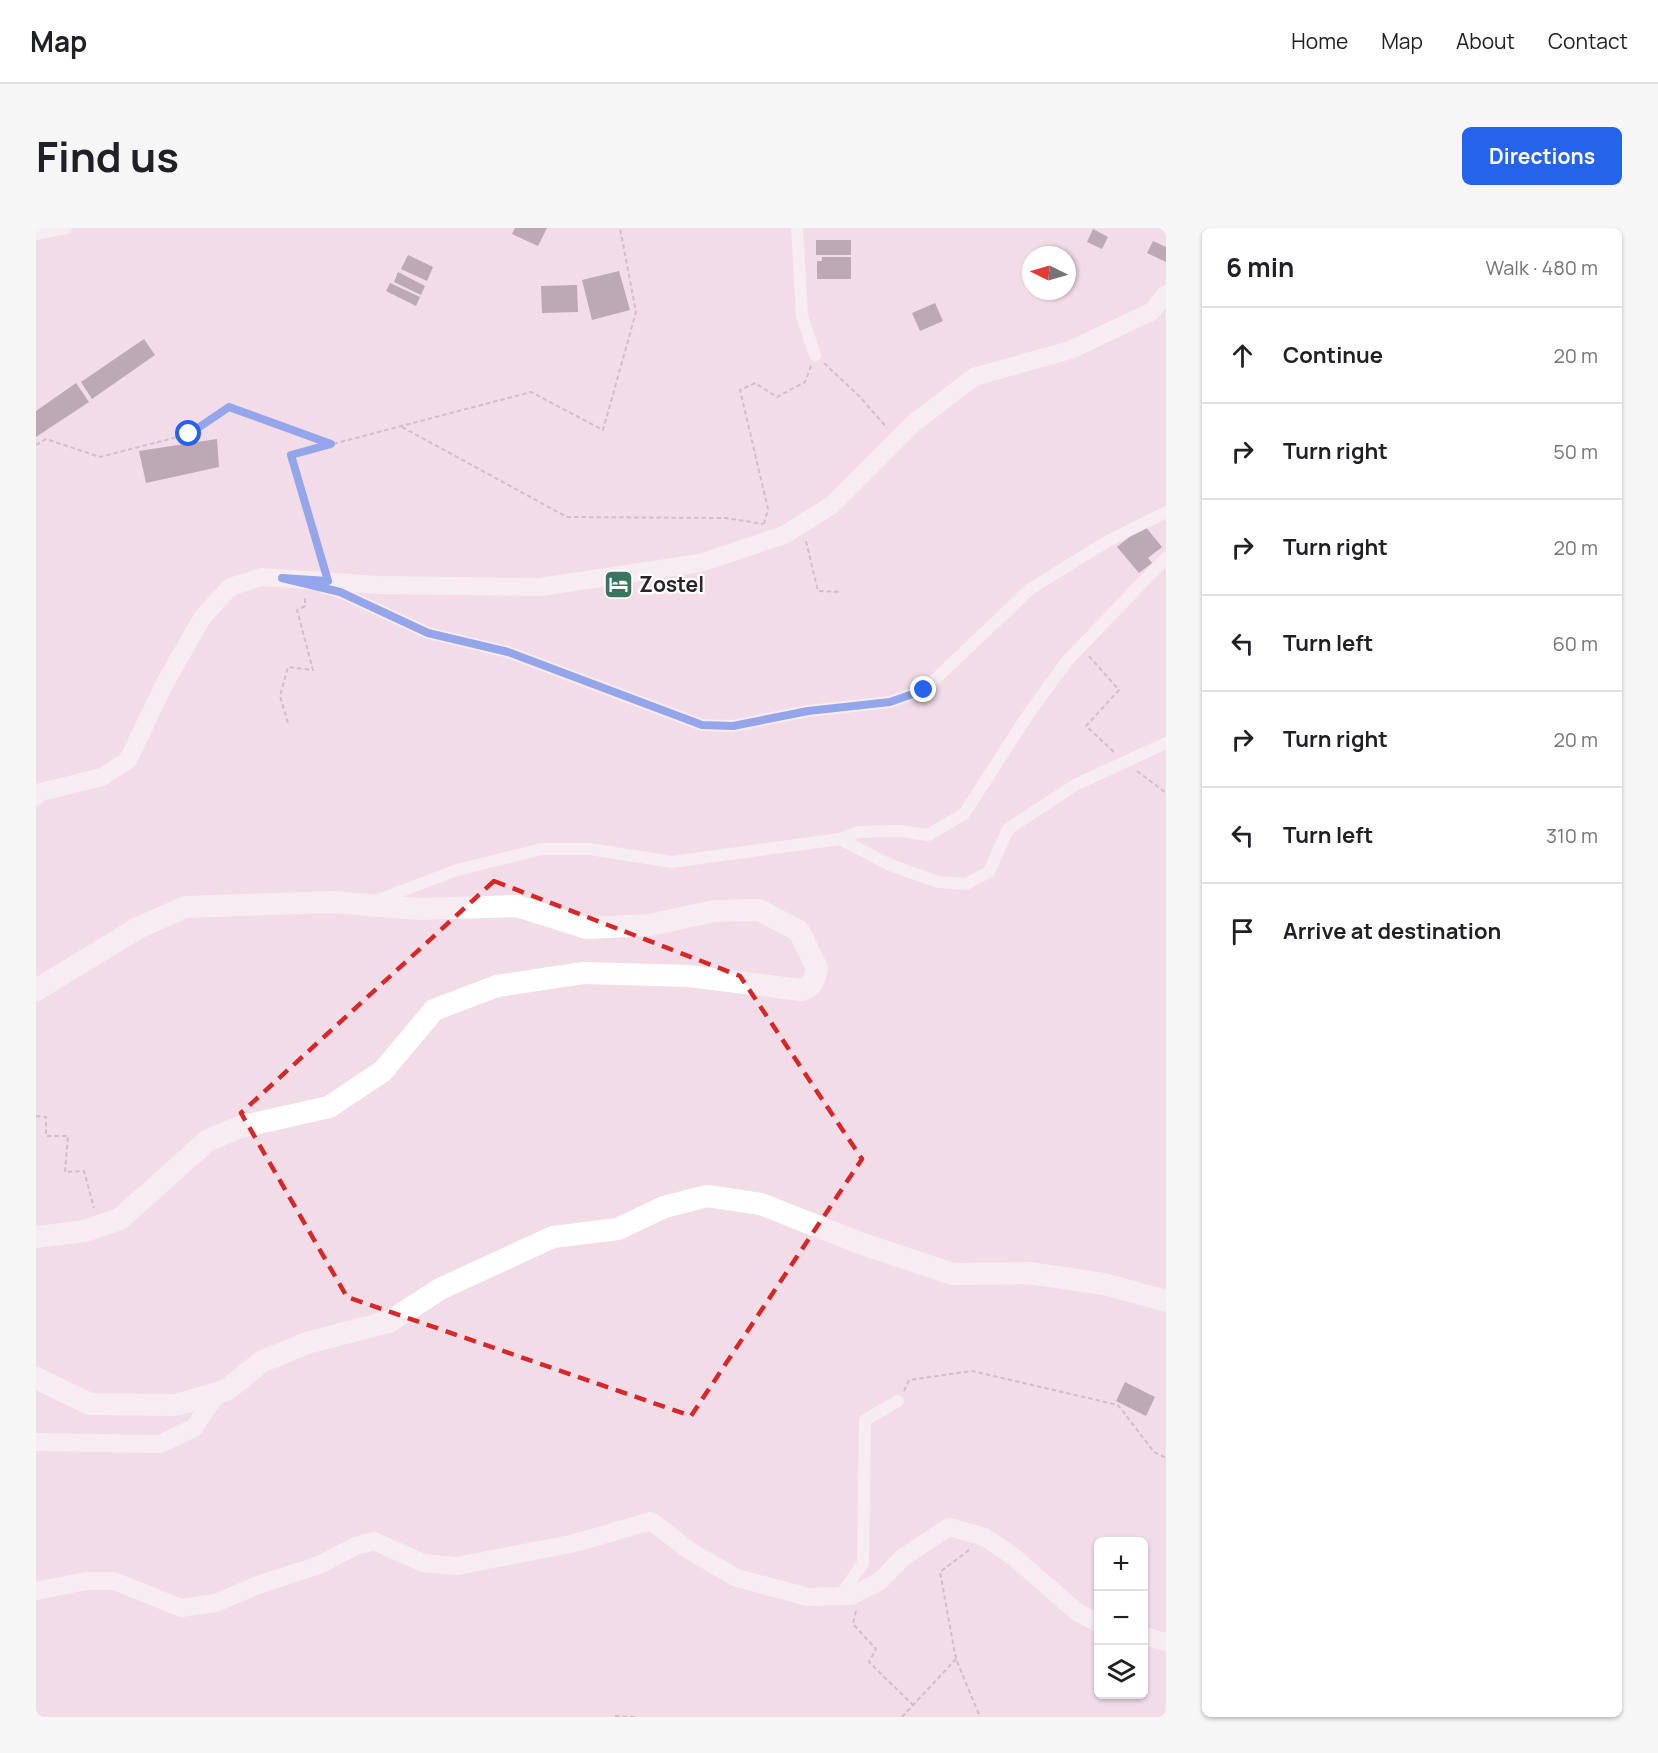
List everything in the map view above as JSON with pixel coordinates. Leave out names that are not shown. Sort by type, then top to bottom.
[{"type":"highway","points":[[36,990],[138,928],[185,907],[331,902],[419,909],[518,906],[587,928],[650,925],[714,911],[759,910],[799,931],[817,968],[813,983],[801,990],[689,976],[583,973],[497,986],[434,1010],[383,1071],[329,1107],[240,1127],[207,1142],[120,1219],[85,1232],[36,1237]]},
{"type":"highway","points":[[36,1378],[90,1404],[176,1405],[227,1390],[261,1362],[307,1343],[391,1321],[440,1288],[553,1237],[618,1229],[664,1207],[707,1196],[761,1204],[860,1243],[953,1274],[1029,1273],[1104,1284],[1166,1301]]},
{"type":"street","points":[[36,242],[41,233],[66,228]]},
{"type":"street","points":[[797,228],[802,316],[815,355]]},
{"type":"street","points":[[36,796],[41,792],[102,777],[128,760],[165,683],[202,618],[230,587],[261,577],[379,585],[540,587],[700,563],[784,535],[832,505],[914,423],[974,376],[1070,350],[1151,312],[1166,294]]},
{"type":"street","points":[[282,578],[340,592],[428,633],[508,652],[702,725],[733,726],[808,711],[890,702],[924,690],[1030,589],[1108,541],[1166,512]]},
{"type":"street","points":[[365,905],[457,870],[542,849],[590,849],[672,862],[840,839],[858,832],[899,831],[928,836],[964,814],[1067,661],[1166,558]]},
{"type":"street","points":[[840,839],[890,865],[938,882],[966,884],[989,872],[1008,829],[1075,785],[1166,743]]},
{"type":"street","points":[[36,1442],[160,1444],[194,1428],[218,1392]]},
{"type":"street","points":[[840,1596],[863,1563],[865,1419],[898,1401]]},
{"type":"street","points":[[36,1591],[86,1581],[114,1581],[181,1608],[216,1603],[255,1586],[319,1565],[356,1546],[374,1541],[423,1563],[457,1566],[574,1543],[651,1521],[690,1551],[737,1578],[808,1597],[851,1596],[880,1581],[902,1557],[949,1527],[985,1537],[1014,1557],[1077,1612],[1094,1621]]},
{"type":"street","points":[[1148,1637],[1166,1642]]},
{"type":"path","points":[[328,581],[291,455],[531,392],[603,430],[636,312],[620,228]]},
{"type":"path","points":[[764,524],[768,509],[740,390],[755,383],[777,397],[805,382],[815,355],[860,397],[898,439]]},
{"type":"path","points":[[36,445],[46,439],[100,457],[189,434],[229,407],[331,444]]},
{"type":"path","points":[[400,426],[567,517],[726,518],[772,525]]},
{"type":"path","points":[[801,524],[818,591],[842,592]]},
{"type":"path","points":[[288,723],[280,696],[288,667],[313,670],[297,610],[305,606],[304,595]]},
{"type":"path","points":[[1081,647],[1119,690],[1086,726],[1125,762],[1166,793]]},
{"type":"path","points":[[36,1116],[46,1117],[46,1136],[68,1136],[65,1172],[84,1171],[99,1227]]},
{"type":"path","points":[[898,1401],[909,1380],[972,1371],[1118,1406],[1154,1452],[1166,1458]]},
{"type":"path","points":[[980,1717],[956,1659],[940,1572],[985,1537]]},
{"type":"path","points":[[857,1604],[853,1624],[876,1648],[869,1662],[913,1705]]},
{"type":"path","points":[[902,1717],[956,1659]]},
{"type":"path","points":[[616,1717],[635,1717]]},
{"type":"highlighted area","points":[[494,881],[740,976],[862,1159],[691,1416],[347,1297],[241,1113]]},
{"type":"building","points":[[515,228],[547,228],[538,246],[512,234]]},
{"type":"building","points":[[1093,229],[1108,237],[1102,249],[1087,242]]},
{"type":"building","points":[[816,240],[851,240],[851,255],[816,255]]},
{"type":"building","points":[[1153,241],[1166,247],[1166,262],[1147,253]]},
{"type":"building","points":[[408,255],[433,267],[427,281],[401,269]]},
{"type":"building","points":[[822,257],[851,257],[851,279],[817,279],[817,261],[822,261]]},
{"type":"building","points":[[619,271],[630,310],[592,320],[582,280]]},
{"type":"building","points":[[398,272],[425,286],[421,295],[394,282]]},
{"type":"building","points":[[390,283],[420,297],[416,306],[386,291]]},
{"type":"building","points":[[577,285],[578,312],[542,313],[541,286]]},
{"type":"building","points":[[935,303],[943,321],[920,331],[912,313]]},
{"type":"building","points":[[144,339],[155,355],[92,399],[81,382]]},
{"type":"building","points":[[76,383],[89,402],[36,437],[36,411]]},
{"type":"building","points":[[217,439],[219,467],[146,483],[139,451]]},
{"type":"building","points":[[1144,525],[1162,547],[1148,558],[1152,563],[1139,573],[1117,547]]},
{"type":"building","points":[[1125,1382],[1155,1397],[1146,1416],[1116,1401]]},
{"type":"place","name":"Zostel","points":[[618,584]]},
{"type":"route","points":[[189,434],[229,407],[331,444],[291,455],[328,581],[282,578],[340,592],[428,633],[508,652],[702,725],[733,726],[808,711],[890,702],[924,690]]}]
